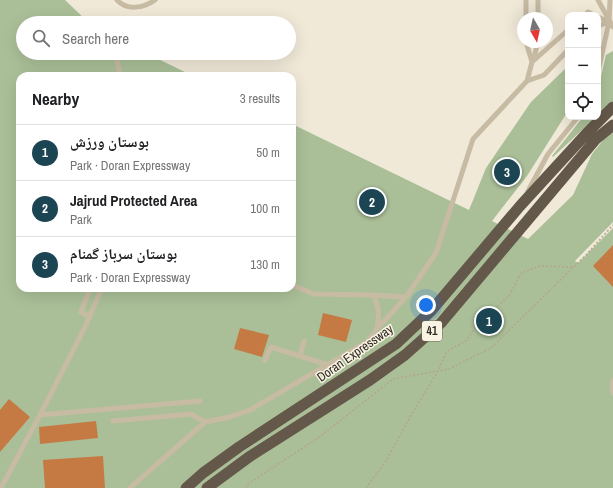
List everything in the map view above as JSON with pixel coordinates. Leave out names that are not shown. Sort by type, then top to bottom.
[{"type":"highway","name":"Doran Expressway","points":[[186,488],[203,473],[239,447],[396,344],[431,311],[520,206],[587,132],[613,107]]},
{"type":"highway","name":"41","points":[[207,488],[249,457],[370,380],[405,355],[440,322],[596,139],[613,125]]},
{"type":"lane","points":[[117,0],[120,4],[131,8],[149,4],[155,0]]},
{"type":"lane","points":[[526,0],[526,12]]},
{"type":"lane","points":[[538,0],[538,12]]},
{"type":"lane","points":[[598,0],[611,25]]},
{"type":"lane","points":[[610,0],[611,25]]},
{"type":"lane","points":[[601,61],[613,16]]},
{"type":"lane","points":[[601,19],[611,25]]},
{"type":"lane","points":[[601,26],[611,25]]},
{"type":"lane","points":[[532,62],[565,33]]},
{"type":"lane","points":[[528,48],[532,62]]},
{"type":"lane","points":[[527,81],[536,48]]},
{"type":"lane","points":[[130,488],[205,422],[230,417],[250,410],[368,341],[406,297],[436,253],[473,139],[527,81],[544,75],[565,53]]},
{"type":"lane","points":[[117,60],[119,72]]},
{"type":"lane","points":[[520,206],[548,154],[576,120]]},
{"type":"lane","points":[[296,287],[314,294],[406,297]]},
{"type":"lane","points":[[88,292],[81,312],[90,317]]},
{"type":"lane","points":[[1,488],[90,317],[100,292]]},
{"type":"lane","points":[[373,295],[378,304],[379,313],[377,329]]},
{"type":"lane","points":[[300,356],[304,341]]},
{"type":"lane","points":[[265,360],[271,347],[328,365]]},
{"type":"lane","points":[[613,381],[613,393]]},
{"type":"lane","points":[[40,415],[200,401]]},
{"type":"lane","points":[[113,421],[191,414],[205,422]]},
{"type":"path","points":[[246,488],[248,484],[318,438],[393,379],[449,369],[491,348],[613,226]]},
{"type":"path","points":[[366,488],[384,464],[438,371],[447,351],[466,341],[479,322],[509,296],[521,273],[540,266],[573,267]]},
{"type":"green space","points":[[0,0],[65,0],[82,16],[16,16],[16,60],[160,60],[185,72],[16,72],[16,292],[296,292],[296,126],[469,210],[486,168],[531,102],[565,69],[565,116],[527,176],[492,221],[528,239],[573,195],[592,154],[604,139],[613,132],[613,222],[575,261],[578,263],[613,228],[613,488],[0,488]]},
{"type":"green space","points":[[613,51],[613,101],[601,112],[601,76],[606,55]]},
{"type":"green space","points":[[581,120],[593,120],[553,157],[552,156]]},
{"type":"building","points":[[613,245],[613,287],[593,266]]},
{"type":"building","points":[[323,313],[352,320],[346,342],[318,335]]},
{"type":"building","points":[[240,328],[269,335],[262,357],[234,349]]},
{"type":"building","points":[[9,399],[30,417],[0,452],[0,410]]},
{"type":"building","points":[[96,421],[98,438],[40,444],[39,427]]},
{"type":"building","points":[[103,456],[105,488],[45,488],[43,460]]},
{"type":"place","name":"بوستان سرباز گمنام","points":[[507,172]]},
{"type":"place","name":"Jajrud Protected Area","points":[[372,202]]},
{"type":"place","name":"بوستان ورزش","points":[[489,321]]}]
